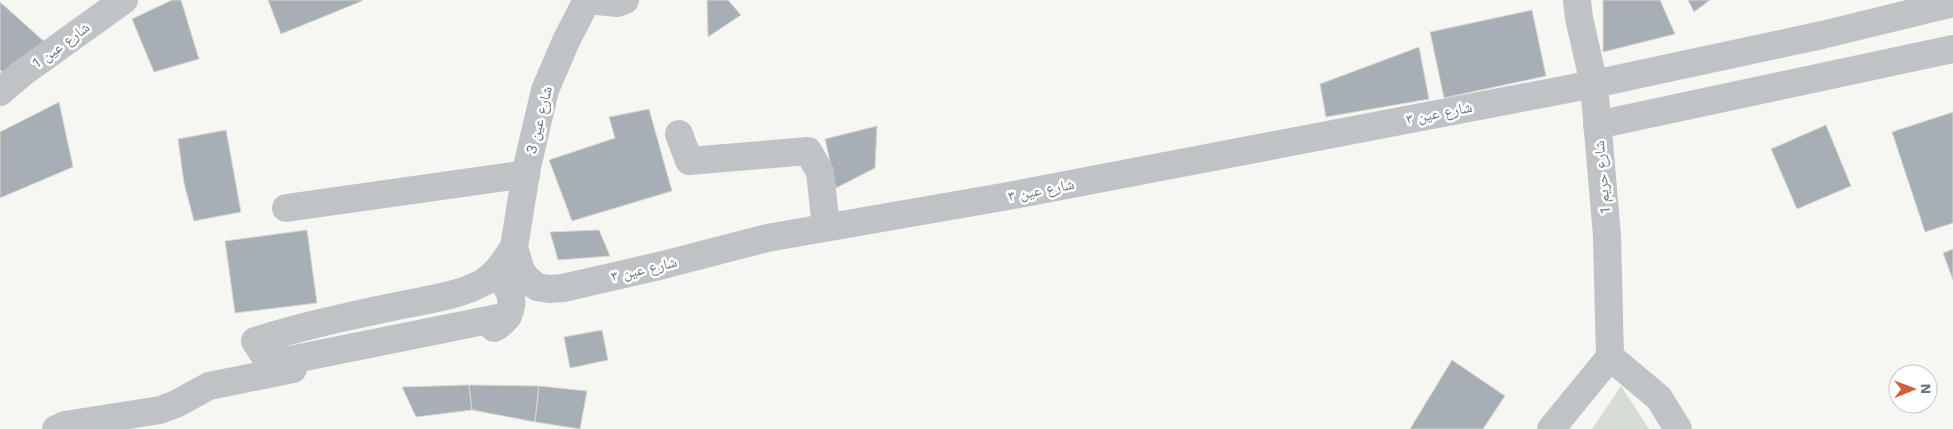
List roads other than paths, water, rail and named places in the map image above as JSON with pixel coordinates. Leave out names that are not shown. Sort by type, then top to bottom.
[{"type":"street","name":"شارع عين 1","points":[[0,92],[21,74],[124,0]]},
{"type":"street","points":[[587,0],[618,3],[625,0]]},
{"type":"street","name":"شارع عين 3","points":[[514,247],[526,174],[545,90],[566,41],[587,0]]},
{"type":"street","name":"شارع حريم 1","points":[[1577,0],[1579,18],[1594,84],[1607,236],[1610,357]]},
{"type":"street","name":"شارع عين ٣","points":[[514,247],[521,271],[527,279],[537,287],[548,289],[563,288],[768,238],[1024,194],[1594,84],[1822,35],[1953,4]]},
{"type":"street","points":[[1597,125],[1953,49]]},
{"type":"street","points":[[679,134],[689,161],[808,151],[820,172],[826,227]]},
{"type":"street","points":[[286,208],[526,174]]},
{"type":"street","points":[[508,316],[270,364],[255,341],[304,326],[452,294],[482,283],[495,274],[514,247]]},
{"type":"street","points":[[56,429],[65,425],[166,408],[198,391],[216,385],[492,329],[508,316],[511,307],[510,294],[495,274]]},
{"type":"street","points":[[1551,429],[1610,357],[1659,398],[1678,429]]}]
